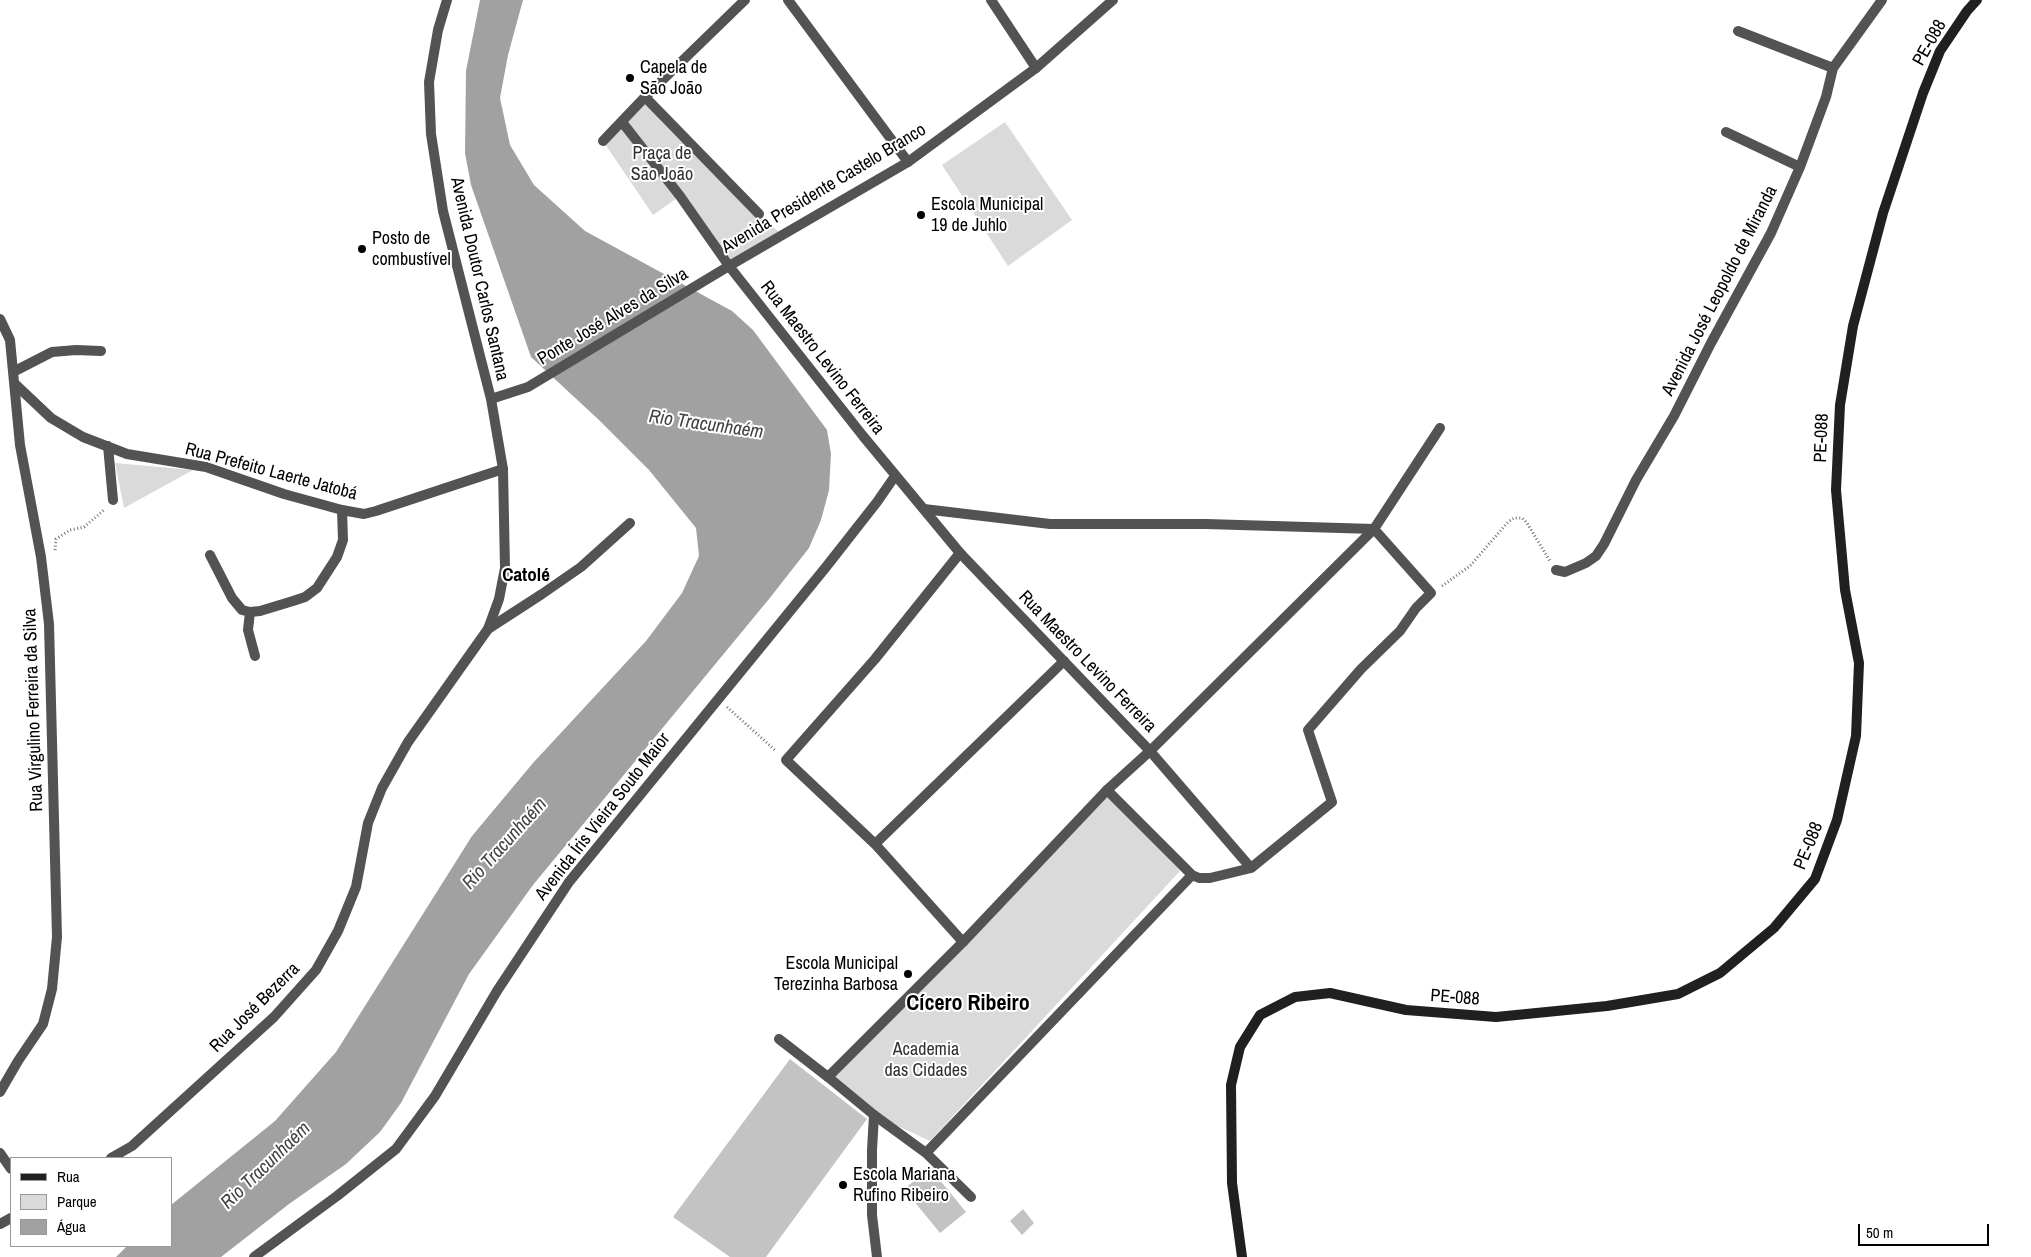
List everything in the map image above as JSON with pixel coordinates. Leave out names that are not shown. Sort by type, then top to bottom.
[{"type":"main road","name":"PE-088","points":[[1242,1257],[1232,1183],[1231,1085],[1240,1047],[1260,1014],[1295,997],[1330,994],[1406,1010],[1496,1017],[1607,1006],[1678,994],[1720,973],[1774,928],[1815,879],[1837,820],[1856,736],[1859,663],[1845,590],[1836,490],[1840,405],[1853,326],[1883,213],[1923,93],[1940,51],[1967,11],[1977,0]]},
{"type":"street","name":"Avenida Doutor Carlos Santana","points":[[447,0],[438,30],[429,82],[431,134],[443,211],[491,399],[503,470],[505,568],[498,600],[488,628]]},
{"type":"street","points":[[603,141],[744,0]]},
{"type":"street","points":[[788,0],[908,162]]},
{"type":"street","points":[[992,0],[1036,68]]},
{"type":"street","name":"Avenida Presidente Castelo Branco","points":[[714,275],[908,162],[1036,68],[1113,0]]},
{"type":"street","name":"Avenida José Leopoldo de Miranda","points":[[1556,570],[1565,572],[1586,563],[1596,556],[1604,544],[1636,480],[1674,416],[1771,233],[1800,166],[1826,97],[1833,68],[1882,0]]},
{"type":"street","points":[[1738,31],[1833,68]]},
{"type":"street","points":[[645,97],[759,214]]},
{"type":"street","name":"Rua Maestro Levino Ferreira","points":[[622,122],[680,196],[728,266],[895,476],[960,553],[1150,751],[1107,790],[963,942],[828,1077]]},
{"type":"street","points":[[1726,132],[1800,166]]},
{"type":"street","name":"Ponte José Alves da Silva","points":[[491,399],[528,387],[714,275]]},
{"type":"street","name":"Rua Virgulino Ferreira da Silva","points":[[0,319],[10,340],[20,445],[41,557],[49,624],[57,937],[52,989],[43,1024],[0,1092]]},
{"type":"street","points":[[13,372],[52,352],[76,350],[101,351]]},
{"type":"street","name":"Rua Prefeito Laerte Jatobá","points":[[15,384],[62,426],[83,437],[127,454],[206,467],[284,494],[364,514],[376,512],[503,470]]},
{"type":"street","points":[[1251,868],[1150,751],[1374,529],[1440,428]]},
{"type":"street","points":[[108,446],[113,500]]},
{"type":"street","name":"Avenida Íris Vieira Souto Maior","points":[[254,1257],[337,1196],[396,1149],[435,1096],[497,991],[568,882],[877,502],[895,476]]},
{"type":"street","points":[[924,509],[1050,524],[1206,524],[1374,529],[1431,593],[1416,608],[1400,630],[1361,668],[1308,730],[1332,802],[1251,868],[1210,878],[1198,878],[1192,875],[1107,790]]},
{"type":"street","points":[[210,555],[232,598],[242,610],[250,612],[305,597],[316,588],[337,557],[342,540],[342,510]]},
{"type":"street","points":[[488,628],[581,567],[630,524]]},
{"type":"street","points":[[960,553],[875,658],[786,760],[875,844],[963,942]]},
{"type":"street","points":[[250,612],[248,630],[255,656]]},
{"type":"street","name":"Rua José Bezerra","points":[[113,1157],[132,1146],[274,1017],[316,970],[338,931],[356,887],[368,823],[382,788],[408,742],[488,628]]},
{"type":"street","points":[[875,844],[1064,661]]},
{"type":"street","points":[[926,1153],[1192,875]]},
{"type":"street","points":[[779,1039],[874,1115],[926,1153],[971,1197]]},
{"type":"street","points":[[874,1115],[872,1215],[877,1257]]},
{"type":"street","points":[[0,1154],[10,1169]]},
{"type":"path","points":[[54,556],[56,539],[70,530],[84,527],[113,500]]},
{"type":"path","points":[[1431,593],[1470,566],[1508,522],[1514,518],[1522,518],[1527,524],[1556,570]]},
{"type":"path","points":[[717,699],[786,760]]},
{"type":"green space","name":"Praça de São João","points":[[645,97],[759,214],[780,233],[727,264],[680,196],[653,215],[603,141]]},
{"type":"green space","points":[[1005,122],[1072,220],[1008,266],[942,165]]},
{"type":"green space","points":[[115,463],[193,470],[124,508]]},
{"type":"green space","name":"Academia das Cidades","points":[[1107,790],[1180,871],[930,1141],[874,1115],[828,1077]]},
{"type":"water","name":"Rio Tracunhaém","points":[[480,0],[523,0],[508,55],[500,98],[510,145],[534,185],[585,231],[732,311],[753,330],[827,430],[831,454],[829,490],[821,520],[809,548],[769,599],[533,885],[469,974],[401,1103],[380,1132],[346,1164],[289,1204],[221,1257],[116,1257],[126,1247],[172,1247],[172,1204],[275,1121],[336,1052],[472,836],[533,763],[646,641],[682,593],[699,556],[696,528],[649,470],[599,420],[531,357],[471,185],[465,153],[466,71]]},
{"type":"building","points":[[790,1059],[867,1119],[766,1257],[730,1257],[673,1217]]},
{"type":"building","points":[[930,1168],[966,1212],[940,1233],[904,1189]]},
{"type":"building","points":[[1023,1209],[1034,1223],[1022,1235],[1010,1221]]},
{"type":"place","name":"Capela de São João","points":[[630,78]]},
{"type":"place","name":"Escola Municipal 19 de Juhlo","points":[[921,215]]},
{"type":"place","name":"Posto de combustível","points":[[362,249]]},
{"type":"place","name":"Escola Municipal Terezinha Barbosa","points":[[908,974]]},
{"type":"place","name":"Escola Mariana Rufino Ribeiro","points":[[843,1185]]},
{"type":"district","name":"Catolé","points":[[526,576]]},
{"type":"district","name":"Cícero Ribeiro","points":[[968,1004]]}]
